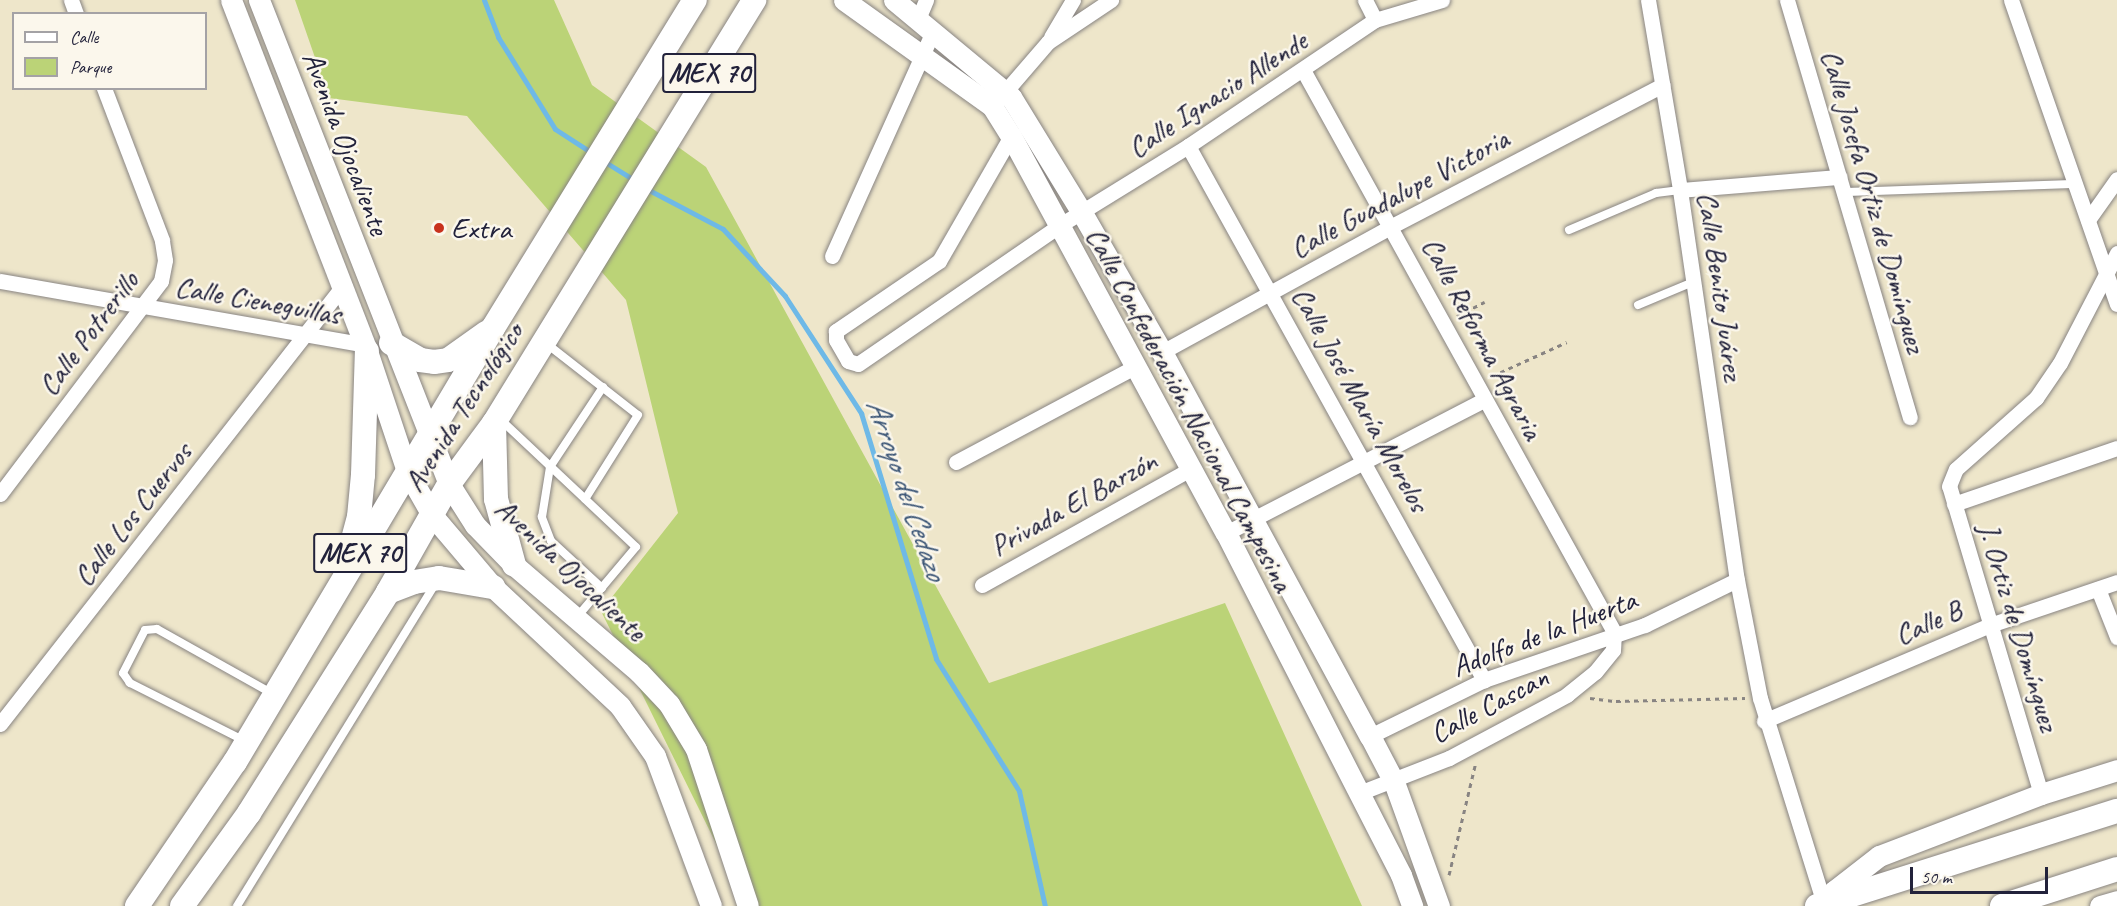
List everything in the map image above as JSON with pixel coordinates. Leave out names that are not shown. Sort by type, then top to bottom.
[{"type":"main road","name":"Avenida Tecnológico","points":[[137,906],[247,742],[493,328],[627,114],[695,0]]},
{"type":"main road","name":"Avenida Tecnológico","points":[[182,906],[249,813],[388,592],[449,484],[496,420],[754,0]]},
{"type":"main road","points":[[391,343],[420,360],[434,362],[448,360],[493,328]]},
{"type":"main road","points":[[341,584],[359,517],[366,348]]},
{"type":"main road","points":[[496,420],[496,499],[514,565]]},
{"type":"main road","points":[[388,592],[414,582],[439,578],[493,587]]},
{"type":"main road","points":[[1824,904],[2117,812]]},
{"type":"main road","points":[[2009,905],[2117,869]]},
{"type":"street","name":"Avenida Ojocaliente","points":[[231,0],[343,286],[407,471],[432,514],[493,587],[620,706],[655,756],[711,906]]},
{"type":"street","name":"Avenida Ojocaliente","points":[[259,0],[391,343],[449,484],[475,525],[514,565],[639,672],[669,704],[685,731],[716,803],[747,906]]},
{"type":"street","name":"Calle Confederación Nacional Campesina","points":[[844,0],[922,55],[999,99],[1011,136],[1048,199],[1057,227],[1226,533],[1401,875],[1412,906]]},
{"type":"street","name":"Calle Confederación Nacional Campesina","points":[[894,0],[926,17],[999,99],[1082,213],[1162,352],[1394,782],[1439,906]]},
{"type":"street","points":[[999,99],[1048,42],[1073,0]]},
{"type":"street","points":[[1048,42],[1111,0]]},
{"type":"street","points":[[1365,0],[1375,20]]},
{"type":"street","name":"Calle Ignacio Allende","points":[[1011,136],[939,261],[836,331],[836,340],[852,363],[858,364],[1057,227],[1188,146],[1375,20],[1442,0]]},
{"type":"street","name":"Calle Benito Juárez","points":[[1648,0],[1680,190],[1737,580],[1764,721],[1824,904]]},
{"type":"street","name":"Calle Josefa Ortiz de Domínguez","points":[[1787,0],[1910,417]]},
{"type":"street","points":[[2011,0],[2117,304]]},
{"type":"street","points":[[832,256],[922,55],[926,17]]},
{"type":"street","name":"Calle Reforma Agraria","points":[[1303,70],[1392,226],[1484,400],[1614,632]]},
{"type":"street","name":"Calle Guadalupe Victoria","points":[[1162,352],[1392,226],[1663,85]]},
{"type":"street","name":"Calle Potrerillo","points":[[0,494],[162,281],[165,260],[162,240],[105,90]]},
{"type":"street","name":"Calle José María Morelos","points":[[1188,146],[1366,463],[1484,680]]},
{"type":"street","points":[[2088,220],[2117,179]]},
{"type":"street","points":[[1680,190],[1842,184]]},
{"type":"street","points":[[2105,270],[2117,253]]},
{"type":"street","name":"J. Ortiz de Domínguez","points":[[2041,794],[1948,486],[1950,476],[2036,398],[2060,363],[2105,270]]},
{"type":"street","name":"Calle Cieneguillas","points":[[0,281],[366,348]]},
{"type":"street","name":"Calle Los Cuervos","points":[[0,724],[306,337],[343,286]]},
{"type":"street","points":[[956,462],[1135,367]]},
{"type":"street","points":[[1226,533],[1366,463],[1484,400]]},
{"type":"street","points":[[1954,504],[2117,448]]},
{"type":"street","name":"Privada El Barzón","points":[[982,585],[1190,469]]},
{"type":"street","name":"Adolfo de la Huerta","points":[[1370,736],[1484,680],[1680,610],[1737,580]]},
{"type":"street","name":"Calle B","points":[[1764,721],[1990,625],[2117,582]]},
{"type":"street","points":[[2098,589],[2117,638]]},
{"type":"street","name":"Calle Cascan","points":[[1359,793],[1394,782],[1481,741],[1567,695],[1595,672],[1613,650],[1614,632]]},
{"type":"street","points":[[1824,904],[1834,891],[1879,856],[2041,794],[2117,770]]},
{"type":"street","points":[[2100,906],[2117,900]]},
{"type":"lane","points":[[1842,184],[2075,184]]},
{"type":"lane","points":[[1569,230],[1656,193],[1680,190]]},
{"type":"lane","points":[[1638,305],[1693,282]]},
{"type":"lane","points":[[543,341],[638,415],[585,499]]},
{"type":"lane","points":[[602,588],[550,541],[542,517],[550,467],[603,387]]},
{"type":"lane","points":[[496,420],[636,547],[576,619]]},
{"type":"lane","points":[[237,906],[439,578]]},
{"type":"lane","points":[[247,742],[130,683],[123,673],[145,630],[157,629],[275,695]]},
{"type":"path","points":[[1444,322],[1485,302]]},
{"type":"path","points":[[1476,383],[1567,342]]},
{"type":"path","points":[[1567,695],[1616,701],[1760,698]]},
{"type":"path","points":[[1447,884],[1481,741]]},
{"type":"green space","points":[[295,0],[554,0],[592,85],[706,167],[989,683],[1225,603],[1362,906],[747,906],[601,611],[678,513],[626,300],[467,116],[329,98]]},
{"type":"waterway","name":"Arroyo del Cedazo","points":[[484,0],[498,37],[555,129],[592,153]]},
{"type":"waterway","name":"Arroyo del Cedazo","points":[[602,160],[635,181]]},
{"type":"waterway","name":"Arroyo del Cedazo","points":[[645,188],[723,229],[785,296],[861,413],[936,659],[1019,791],[1045,906]]},
{"type":"place","name":"Extra","points":[[439,228]]}]
